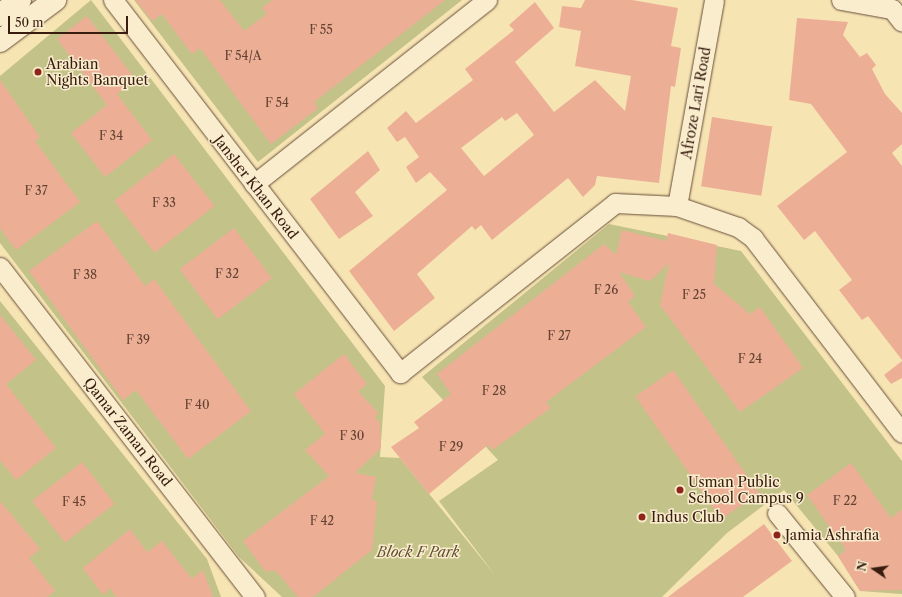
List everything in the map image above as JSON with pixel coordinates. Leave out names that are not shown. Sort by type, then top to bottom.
[{"type":"street","points":[[0,15],[20,0]]},
{"type":"street","points":[[0,41],[55,0]]},
{"type":"street","name":"Jansher Khan Road","points":[[113,0],[400,373],[615,203],[677,206]]},
{"type":"street","points":[[254,184],[487,0]]},
{"type":"street","name":"Afroze Lari Road","points":[[677,206],[714,0]]},
{"type":"street","points":[[841,0],[899,11]]},
{"type":"street","points":[[677,206],[738,227],[753,238],[902,433]]},
{"type":"street","name":"Qamar Zaman Road","points":[[0,267],[255,597]]},
{"type":"street","points":[[777,513],[845,597]]},
{"type":"green space","name":"Block F Park","points":[[91,0],[385,386],[380,457],[400,458],[495,575],[439,501],[498,460],[422,377],[609,224],[741,251],[902,461],[902,594],[860,591],[838,556],[784,490],[727,533],[662,597],[282,597],[239,557],[0,243],[0,76]]},
{"type":"green space","points":[[134,0],[462,0],[258,162]]},
{"type":"green space","points":[[0,301],[207,559],[221,597],[0,597]]},
{"type":"building","points":[[135,0],[220,0],[244,31],[267,14],[262,8],[272,0],[445,0],[314,102],[318,108],[271,144],[200,48],[192,54],[162,14],[152,21]]},
{"type":"building","points":[[585,0],[632,0],[678,8],[671,46],[681,48],[675,87],[671,86],[659,183],[597,176],[595,185],[583,197],[568,178],[492,240],[481,225],[475,230],[472,226],[417,274],[435,298],[394,331],[349,271],[447,190],[430,172],[416,183],[406,167],[419,157],[405,137],[397,142],[387,128],[406,111],[416,123],[473,80],[465,69],[514,30],[509,25],[535,2],[554,28],[515,62],[554,112],[595,80],[625,111],[631,76],[575,66],[581,31],[559,27],[562,6],[581,8]],"holes":[[[517,113],[534,135],[484,176],[461,148],[502,117],[505,121]]]},
{"type":"building","points":[[87,16],[136,80],[117,94],[152,140],[105,177],[71,133],[107,105],[57,39]]},
{"type":"building","points":[[797,18],[848,22],[843,35],[860,57],[867,53],[876,65],[872,69],[885,94],[902,113],[902,144],[892,153],[902,166],[902,360],[868,316],[862,320],[839,290],[852,280],[815,231],[804,240],[777,206],[847,152],[811,104],[789,100]]},
{"type":"building","points":[[0,80],[40,137],[35,141],[80,202],[16,250],[0,228]]},
{"type":"building","points":[[712,117],[772,127],[761,196],[701,186]]},
{"type":"building","points":[[368,151],[380,170],[355,192],[373,216],[339,239],[310,199]]},
{"type":"building","points":[[174,154],[215,206],[155,253],[114,201]]},
{"type":"building","points":[[97,221],[145,286],[154,279],[251,411],[188,459],[136,390],[123,400],[29,271]]},
{"type":"building","points":[[234,228],[272,278],[218,319],[180,269]]},
{"type":"building","points":[[622,230],[666,241],[668,233],[717,245],[714,284],[750,314],[760,307],[803,368],[740,412],[660,305],[669,263],[650,281],[619,272],[635,296],[628,302],[646,327],[546,402],[551,408],[492,450],[488,445],[429,494],[391,447],[419,428],[414,422],[451,394],[437,374],[604,244],[616,255]]},
{"type":"building","points":[[0,315],[36,360],[6,384],[56,448],[16,480],[0,460]]},
{"type":"building","points":[[344,354],[367,384],[358,391],[378,413],[375,417],[380,423],[381,448],[355,473],[376,477],[372,499],[377,502],[372,550],[313,597],[298,597],[276,571],[265,571],[243,541],[329,476],[305,450],[325,434],[294,394]]},
{"type":"building","points":[[902,361],[902,378],[891,384],[884,375]]},
{"type":"building","points":[[673,370],[759,493],[721,519],[635,396]]},
{"type":"building","points":[[82,462],[115,504],[65,543],[32,501]]},
{"type":"building","points":[[851,463],[891,518],[902,509],[902,590],[860,591],[838,556],[846,550],[807,495]]},
{"type":"building","points":[[0,501],[40,549],[29,558],[55,591],[47,597],[0,597]]},
{"type":"building","points":[[764,524],[792,561],[743,597],[668,597]]},
{"type":"building","points":[[130,529],[147,552],[162,541],[192,579],[203,570],[213,597],[116,597],[110,588],[103,595],[83,568]]},
{"type":"place","name":"Arabian Nights Banquet","points":[[38,72]]},
{"type":"place","name":"Usman Public School Campus 9","points":[[680,490]]},
{"type":"place","name":"Indus Club","points":[[642,517]]},
{"type":"place","name":"Jamia Ashrafia","points":[[777,535]]}]
